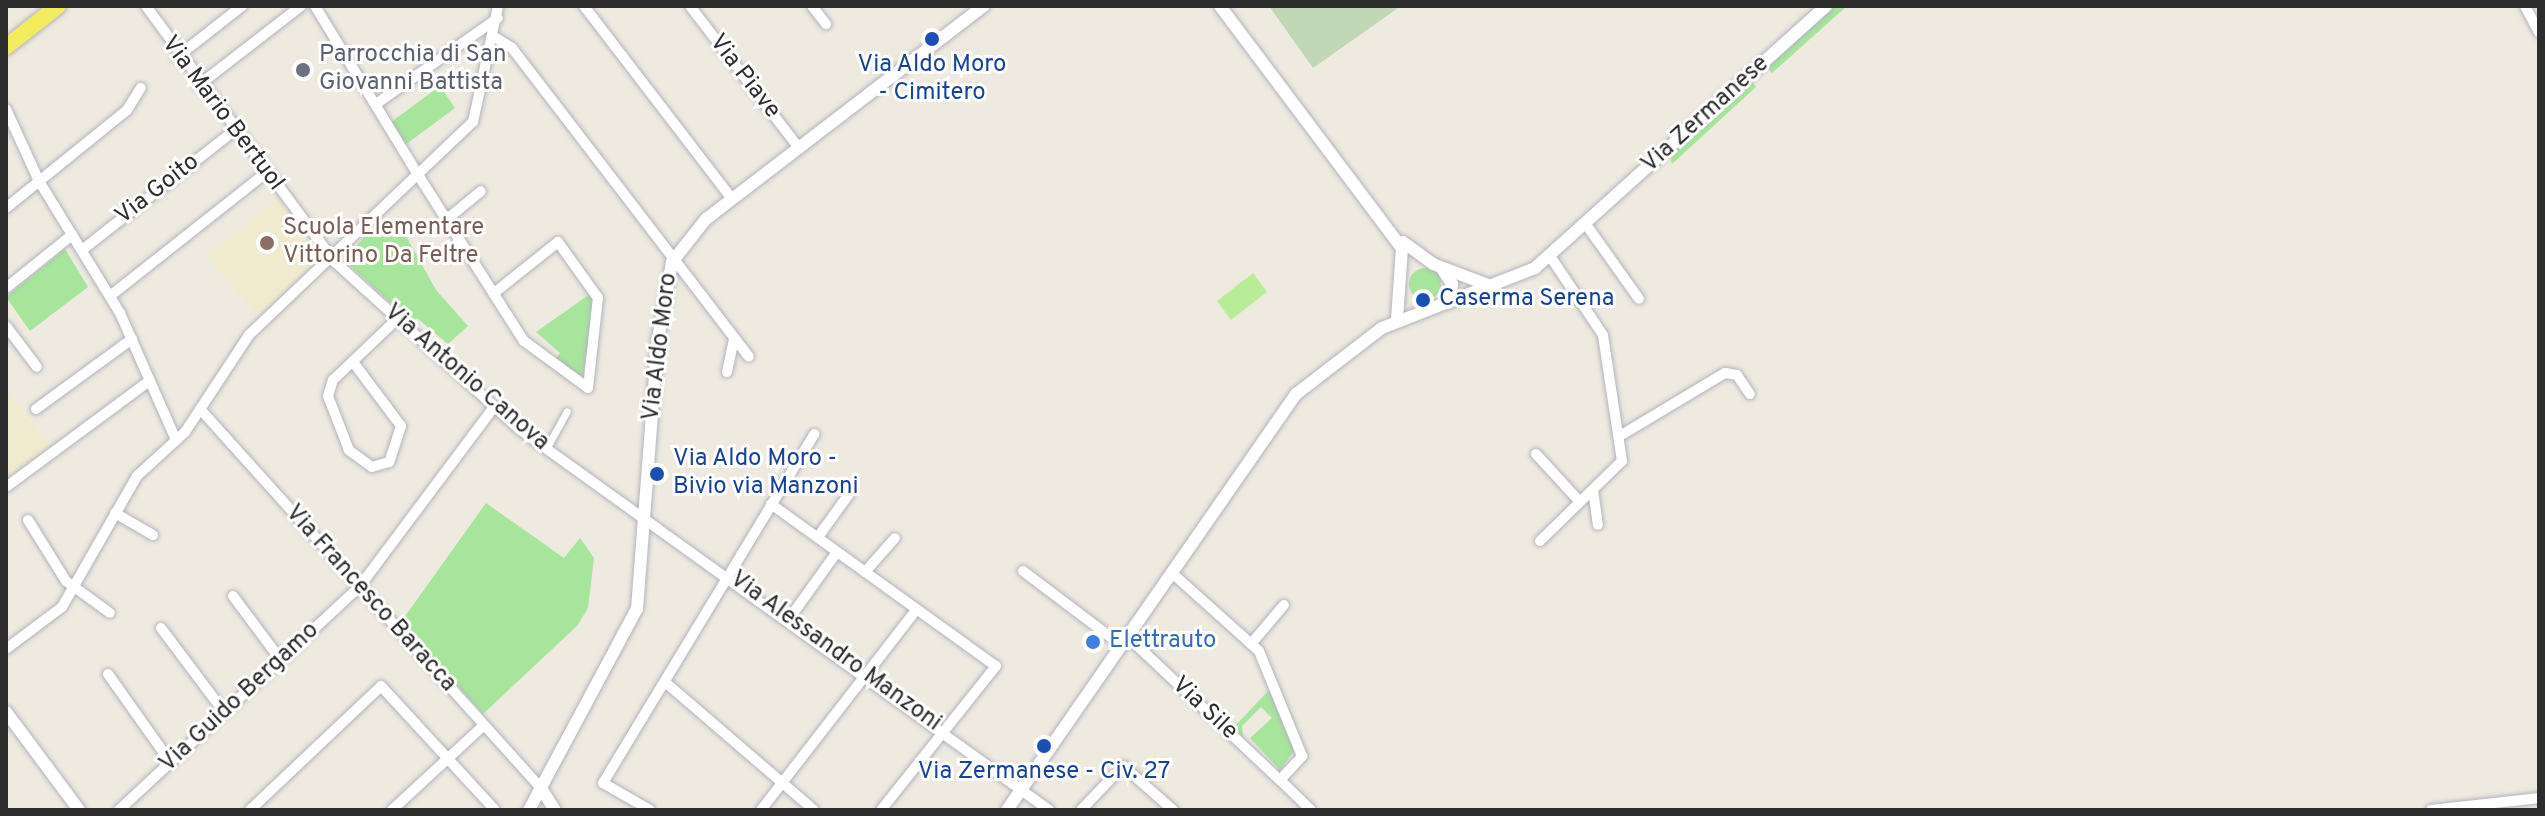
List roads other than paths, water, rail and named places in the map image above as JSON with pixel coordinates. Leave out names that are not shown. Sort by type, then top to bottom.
[{"type":"main road","points":[[6,47],[58,6]]},
{"type":"street","name":"Via Mario Bertuol","points":[[146,6],[177,57],[331,257]]},
{"type":"street","points":[[177,57],[242,6]]},
{"type":"street","points":[[199,85],[301,6]]},
{"type":"street","points":[[315,6],[446,220],[494,293],[538,357],[588,388],[598,298],[558,242],[494,293]]},
{"type":"street","points":[[584,6],[732,199]]},
{"type":"street","name":"Via Piave","points":[[690,6],[799,148]]},
{"type":"street","points":[[812,6],[826,24]]},
{"type":"street","name":"Via Aldo Moro","points":[[529,810],[629,631],[646,517],[658,339],[672,262],[696,228],[984,6]]},
{"type":"street","points":[[1220,6],[1389,228],[1405,258],[1397,320]]},
{"type":"street","name":"Via Zermanese","points":[[1007,810],[1287,404],[1397,320],[1496,288],[1550,256],[1826,6]]},
{"type":"street","points":[[2525,6],[2539,32]]},
{"type":"street","points":[[376,104],[498,12]]},
{"type":"street","points":[[6,649],[74,590],[143,467],[176,440],[201,410],[249,335],[420,178],[478,113],[496,38],[498,12]]},
{"type":"street","points":[[496,38],[512,48],[672,262],[749,357]]},
{"type":"street","points":[[6,208],[127,110],[141,88]]},
{"type":"street","points":[[6,109],[39,181],[110,296],[176,440]]},
{"type":"street","name":"Via Goito","points":[[82,250],[234,131]]},
{"type":"street","points":[[110,296],[266,173]]},
{"type":"street","points":[[446,220],[481,191]]},
{"type":"street","points":[[1585,223],[1639,299]]},
{"type":"street","points":[[1389,228],[1439,267],[1452,284],[1449,303]]},
{"type":"street","points":[[6,288],[72,235]]},
{"type":"street","points":[[1540,541],[1622,461],[1623,434],[1603,335],[1550,256]]},
{"type":"street","name":"Via Antonio Canova","points":[[331,257],[494,407],[546,449],[646,517]]},
{"type":"street","points":[[1439,267],[1496,288]]},
{"type":"street","points":[[353,362],[401,426],[389,462],[372,467],[349,450],[330,414],[333,380],[397,319]]},
{"type":"street","points":[[6,326],[37,367]]},
{"type":"street","points":[[727,372],[734,338]]},
{"type":"street","points":[[36,409],[132,339]]},
{"type":"street","points":[[1623,434],[1725,373],[1737,375],[1750,394]]},
{"type":"street","points":[[6,487],[149,381]]},
{"type":"street","name":"Via Guido Bergamo","points":[[119,810],[360,586],[494,407]]},
{"type":"street","name":"Via Francesco Baracca","points":[[201,410],[540,787]]},
{"type":"street","points":[[546,449],[567,411]]},
{"type":"street","points":[[650,810],[603,783],[814,434]]},
{"type":"street","points":[[1536,454],[1580,502]]},
{"type":"street","points":[[1593,490],[1598,525]]},
{"type":"street","points":[[818,537],[849,494]]},
{"type":"street","points":[[771,504],[996,666],[881,810]]},
{"type":"street","points":[[115,513],[153,535]]},
{"type":"street","name":"Via Alessandro Manzoni","points":[[646,517],[865,673],[1049,810]]},
{"type":"street","points":[[28,520],[74,590],[110,613]]},
{"type":"street","points":[[865,572],[895,538]]},
{"type":"street","points":[[789,619],[837,552]]},
{"type":"street","name":"Via Sile","points":[[1023,571],[1125,642],[1311,810]]},
{"type":"street","points":[[1172,573],[1251,644],[1302,756],[1280,780]]},
{"type":"street","points":[[233,596],[280,659]]},
{"type":"street","points":[[1251,644],[1284,605]]},
{"type":"street","points":[[761,810],[917,609]]},
{"type":"street","points":[[161,628],[224,712]]},
{"type":"street","points":[[108,674],[171,763]]},
{"type":"street","points":[[665,682],[814,810]]},
{"type":"street","points":[[250,810],[381,686],[495,810]]},
{"type":"street","points":[[9,720],[79,810]]},
{"type":"street","points":[[392,810],[483,726]]},
{"type":"street","points":[[1081,810],[1123,766],[1173,810]]},
{"type":"street","points":[[540,787],[555,810]]},
{"type":"street","points":[[2431,810],[2539,798]]},
{"type":"place","name":"Via Aldo Moro - Cimitero","points":[[932,39]]},
{"type":"place","name":"Parrocchia di San Giovanni Battista","points":[[303,70]]},
{"type":"place","name":"Scuola Elementare Vittorino Da Feltre","points":[[267,243]]},
{"type":"place","name":"Caserma Serena","points":[[1423,300]]},
{"type":"place","name":"Via Aldo Moro - Bivio via Manzoni","points":[[657,474]]},
{"type":"place","name":"Elettrauto","points":[[1093,642]]},
{"type":"place","name":"Via Zermanese - Civ. 27","points":[[1044,746]]}]
